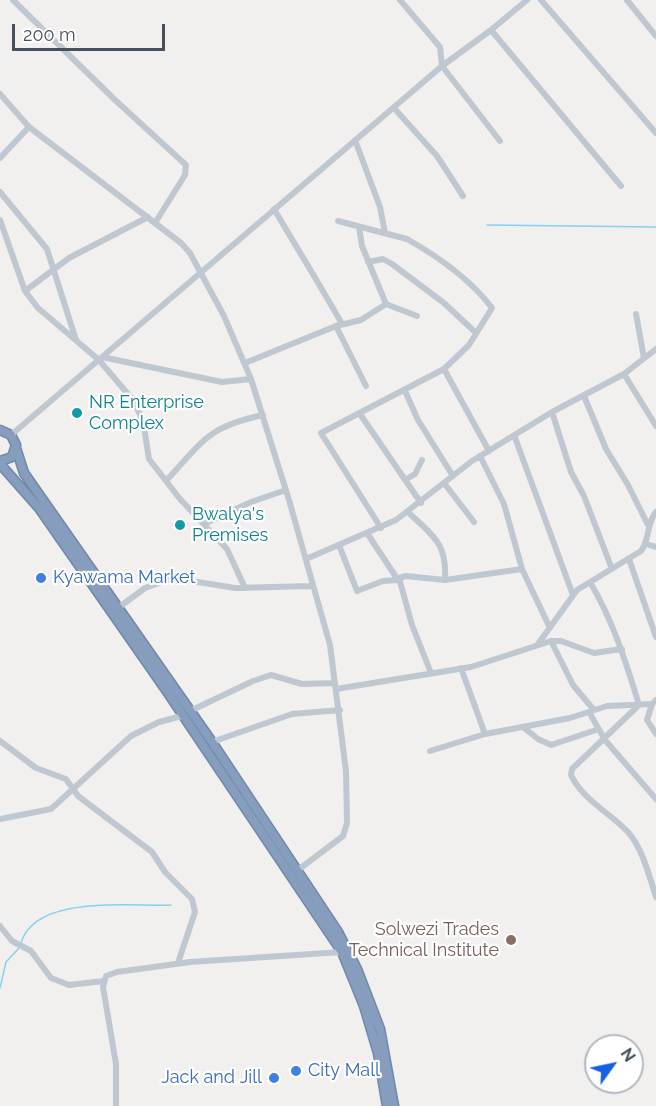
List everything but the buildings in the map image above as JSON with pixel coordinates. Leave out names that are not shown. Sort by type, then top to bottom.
[{"type":"highway","points":[[4,431],[16,448],[24,473],[118,608],[342,952],[364,1006],[376,1045],[387,1106]]},
{"type":"highway","points":[[16,448],[12,456],[0,463],[39,508],[186,714],[212,742],[343,940],[380,1029],[394,1106]]},
{"type":"street","points":[[14,0],[114,99],[186,165],[185,175],[155,223]]},
{"type":"street","points":[[400,0],[440,47],[441,66],[500,141]]},
{"type":"street","points":[[4,431],[100,358],[441,66],[491,30],[527,0]]},
{"type":"street","points":[[541,0],[656,133]]},
{"type":"street","points":[[627,0],[656,36]]},
{"type":"street","points":[[491,30],[621,186]]},
{"type":"street","points":[[0,94],[28,127],[181,243],[200,272],[245,363],[286,490],[306,559],[311,586],[330,645],[340,710],[346,771],[347,823],[343,836],[337,842],[298,870]]},
{"type":"street","points":[[394,108],[437,156],[464,196]]},
{"type":"street","points":[[0,158],[28,127]]},
{"type":"street","points":[[355,140],[380,207],[385,233]]},
{"type":"street","points":[[0,192],[39,236],[55,268],[76,340]]},
{"type":"street","points":[[274,209],[293,244],[316,276],[366,386]]},
{"type":"street","points":[[25,291],[78,252],[148,217]]},
{"type":"street","points":[[0,220],[25,291],[38,308],[100,358],[136,405],[143,421],[147,454],[166,481],[227,549],[245,588]]},
{"type":"street","points":[[338,221],[407,239],[431,253],[484,298],[492,308],[462,353],[444,369],[360,414],[324,430],[321,434],[381,528]]},
{"type":"street","points":[[359,227],[362,246],[386,304],[417,316]]},
{"type":"street","points":[[368,262],[383,259],[392,264],[444,303],[476,333]]},
{"type":"street","points":[[245,363],[339,325],[361,320],[386,304]]},
{"type":"street","points":[[636,314],[644,358]]},
{"type":"street","points":[[306,559],[381,528],[409,513],[480,456],[552,412],[624,374],[656,349]]},
{"type":"street","points":[[100,358],[222,382],[251,379]]},
{"type":"street","points":[[444,369],[489,451]]},
{"type":"street","points":[[624,374],[656,426]]},
{"type":"street","points":[[405,391],[418,420],[453,476]]},
{"type":"street","points":[[584,396],[606,449],[628,485],[648,525]]},
{"type":"street","points":[[552,412],[571,472],[584,496],[612,569]]},
{"type":"street","points":[[360,414],[421,503]]},
{"type":"street","points":[[166,481],[213,431],[263,415]]},
{"type":"street","points":[[514,435],[573,595]]},
{"type":"street","points":[[480,456],[504,504],[522,569],[549,626]]},
{"type":"street","points":[[405,480],[415,474],[422,460]]},
{"type":"street","points":[[444,483],[474,522]]},
{"type":"street","points":[[204,524],[251,502],[286,490]]},
{"type":"street","points":[[538,644],[573,595],[629,559],[646,544],[648,525],[656,512]]},
{"type":"street","points":[[409,513],[442,547],[446,561],[445,580]]},
{"type":"street","points":[[367,533],[398,580],[412,625],[431,673]]},
{"type":"street","points":[[646,544],[656,547]]},
{"type":"street","points":[[339,545],[357,591],[383,581],[398,580],[406,576],[445,580],[522,569]]},
{"type":"street","points":[[629,559],[656,637]]},
{"type":"street","points":[[118,608],[145,588],[173,578],[224,587],[311,586]]},
{"type":"street","points":[[590,582],[607,612],[622,649],[639,705]]},
{"type":"street","points":[[0,819],[51,809],[74,790],[95,766],[131,736],[159,722],[186,714],[253,681],[271,675],[302,684],[335,686],[461,668],[551,641],[561,641],[594,653],[622,649]]},
{"type":"street","points":[[551,641],[605,740],[656,799]]},
{"type":"street","points":[[461,668],[485,734]]},
{"type":"street","points":[[430,751],[485,734],[607,706],[654,702]]},
{"type":"street","points":[[654,702],[646,720],[656,734]]},
{"type":"street","points":[[639,705],[605,740],[572,769],[571,775],[578,786],[630,834],[642,858],[656,897]]},
{"type":"street","points":[[212,742],[292,714],[340,710]]},
{"type":"street","points":[[523,727],[538,740],[551,745],[599,729]]},
{"type":"street","points":[[0,741],[8,750],[36,768],[61,776],[74,790],[152,852],[165,872],[194,902],[193,920],[178,963]]},
{"type":"street","points":[[0,926],[12,940],[33,953],[51,978],[69,985],[104,981]]},
{"type":"street","points":[[116,1106],[116,1064],[104,981],[106,976],[117,972],[178,963],[342,952]]},
{"type":"waterway","points":[[487,225],[656,227]]},
{"type":"waterway","points":[[21,943],[30,927],[45,917],[64,910],[87,906],[171,905]]},
{"type":"waterway","points":[[0,988],[6,962],[20,947]]},
{"type":"place","name":"NR Enterprise Complex","points":[[77,413]]},
{"type":"place","name":"Bwalya's Premises","points":[[180,525]]},
{"type":"place","name":"Kyawama Market","points":[[41,578]]},
{"type":"place","name":"Solwezi Trades Technical Institute","points":[[511,940]]},
{"type":"place","name":"City Mall","points":[[296,1071]]},
{"type":"place","name":"Jack and Jill","points":[[274,1078]]}]
